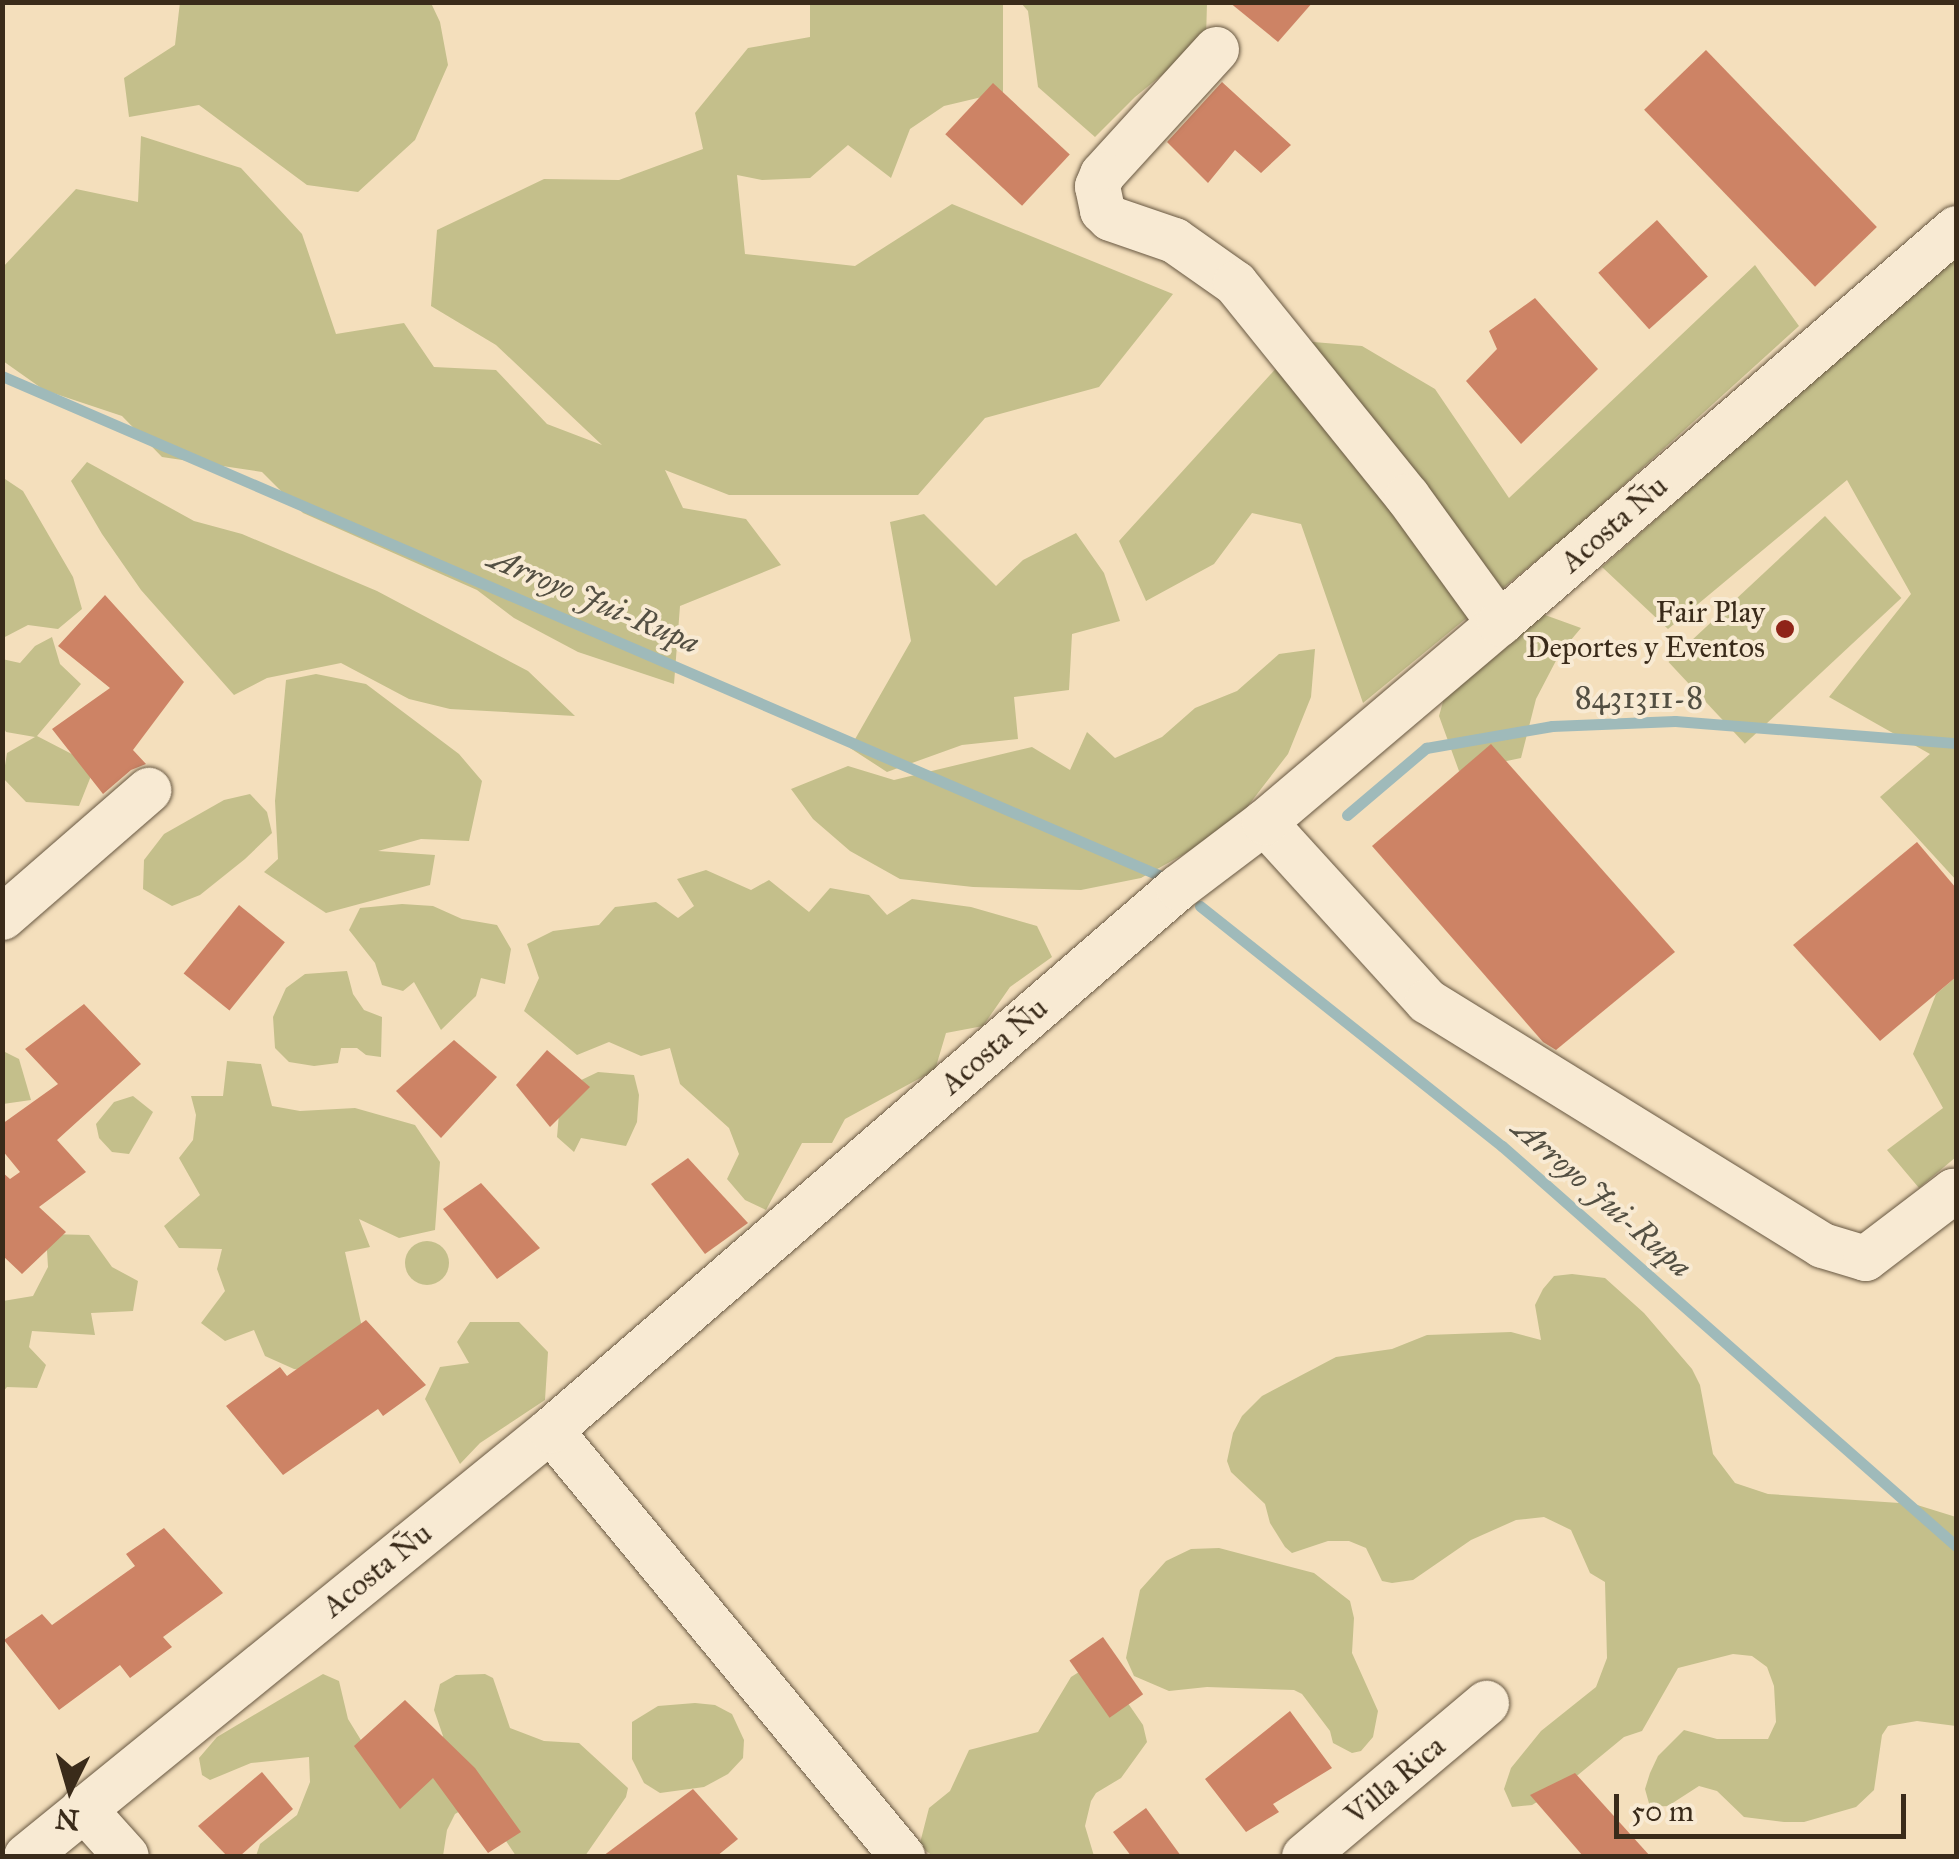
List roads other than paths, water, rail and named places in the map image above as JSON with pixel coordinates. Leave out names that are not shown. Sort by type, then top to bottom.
[{"type":"street","points":[[1216,49],[1102,174],[1097,186],[1102,210],[1110,218],[1174,240],[1235,283],[1407,496],[1500,623]]},
{"type":"street","name":"Acosta Ñu","points":[[26,1856],[550,1430],[1178,887],[1264,822],[1500,623],[1956,228]]},
{"type":"street","points":[[2,917],[148,790]]},
{"type":"street","points":[[1264,822],[1427,1001],[1822,1244],[1866,1258],[1955,1192]]},
{"type":"street","points":[[550,1430],[902,1856]]},
{"type":"street","name":"Villa Rica","points":[[1304,1856],[1486,1703]]},
{"type":"street","points":[[84,1808],[126,1856]]},
{"type":"waterway","name":"Arroyo Jui-Rupa","points":[[2,376],[1163,877]]},
{"type":"waterway","name":"8431311-8","points":[[1347,815],[1426,748],[1552,726],[1675,721],[1956,743]]},
{"type":"waterway","name":"Arroyo Jui-Rupa","points":[[1200,906],[1502,1146],[1956,1546]]},
{"type":"place","name":"Fair Play Deportes y Eventos","points":[[1785,629]]}]
